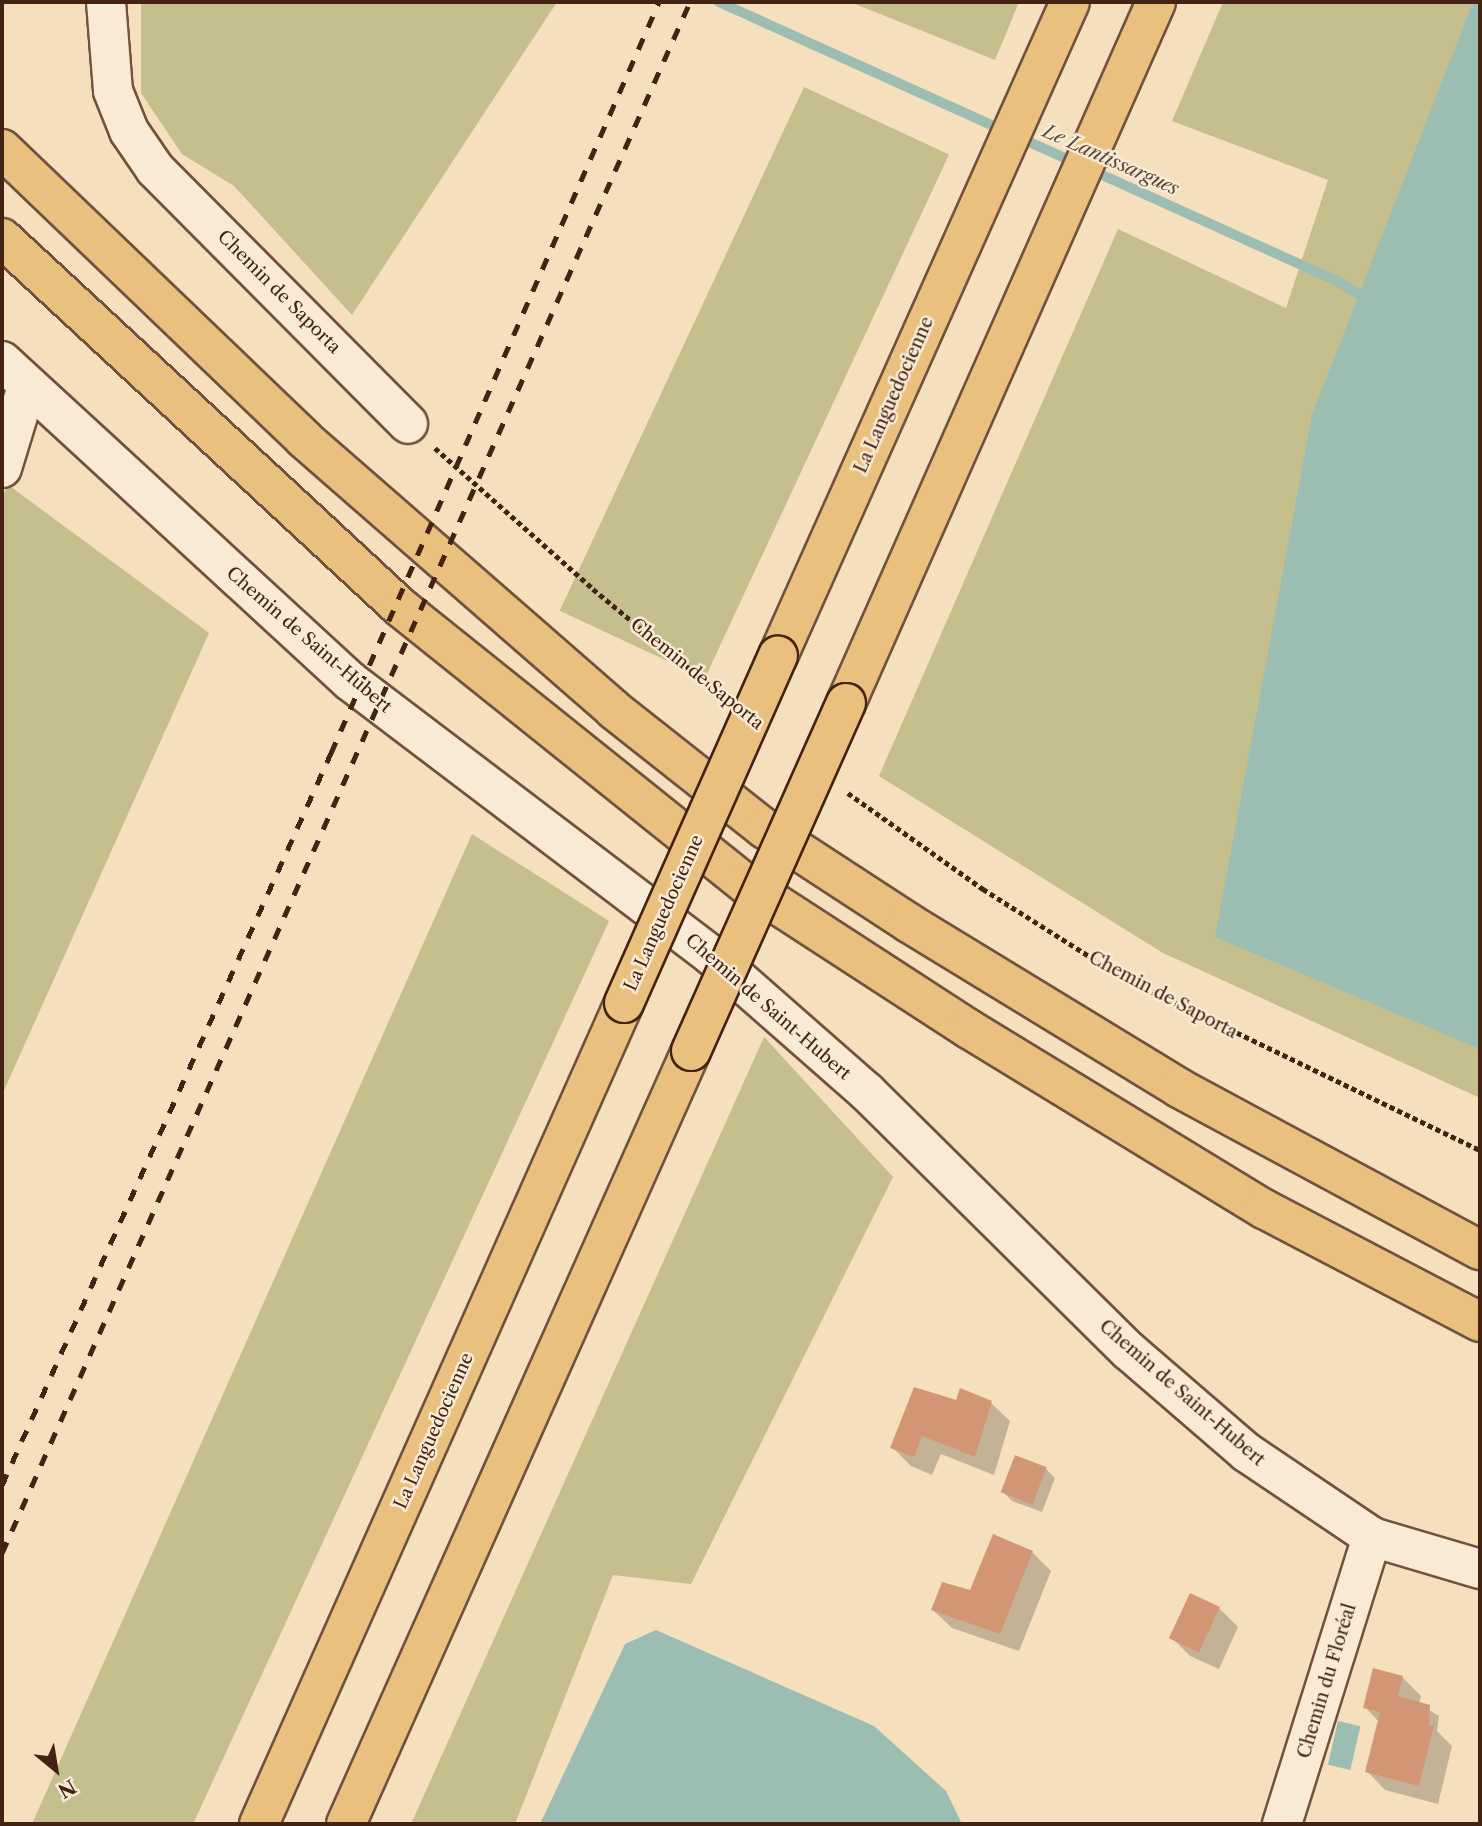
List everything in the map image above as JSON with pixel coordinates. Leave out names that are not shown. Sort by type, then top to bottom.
[{"type":"main road","name":"La Languedocienne","points":[[259,1824],[1070,2]]},
{"type":"main road","points":[[346,1824],[1156,2]]},
{"type":"main road","points":[[2,149],[304,439],[612,709],[765,829],[909,923],[1179,1087],[1480,1250]]},
{"type":"main road","points":[[2,238],[400,607],[747,885],[969,1029],[1264,1209],[1480,1322]]},
{"type":"street","name":"Chemin de Saporta","points":[[106,2],[113,91],[129,131],[155,169],[408,424]]},
{"type":"street","points":[[2,468],[14,374]]},
{"type":"street","name":"Chemin de Saint-Hubert","points":[[14,374],[350,681],[712,956],[867,1092],[1129,1351],[1246,1452],[1372,1537],[1480,1569]]},
{"type":"street","name":"Chemin du Floréal","points":[[1282,1824],[1372,1537]]},
{"type":"path","name":"Chemin de Saporta","points":[[408,424],[593,589],[722,695]]},
{"type":"path","name":"Chemin de Saporta","points":[[841,788],[983,889],[1122,977],[1480,1150]]},
{"type":"shaded area","points":[[141,2],[557,2],[352,315],[234,186],[182,154],[141,93]]},
{"type":"shaded area","points":[[850,2],[1019,2],[995,60]]},
{"type":"shaded area","points":[[1223,2],[1480,2],[1480,1098],[1163,953],[879,776],[1118,229],[1286,308],[1328,180],[1172,121]]},
{"type":"shaded area","points":[[804,87],[949,155],[705,678],[560,611]]},
{"type":"shaded area","points":[[7,484],[209,633],[2,1095],[2,501]]},
{"type":"shaded area","points":[[472,834],[609,921],[193,1824],[32,1824]]},
{"type":"shaded area","points":[[764,1037],[893,1177],[691,1584],[613,1575],[515,1824],[411,1824]]},
{"type":"water","points":[[1473,2],[1480,2],[1480,1049],[1215,937],[1312,415]]},
{"type":"water","points":[[656,1630],[874,1726],[946,1791],[962,1824],[540,1824],[625,1644]]},
{"type":"water","points":[[1338,1721],[1360,1726],[1350,1770],[1328,1765]]},
{"type":"building","points":[[914,1387],[956,1400],[960,1388],[992,1401],[975,1457],[922,1436],[914,1457],[890,1448]]},
{"type":"building","points":[[1015,1455],[1047,1467],[1032,1505],[1001,1492]]},
{"type":"building","points":[[993,1534],[1033,1551],[1000,1634],[931,1610],[942,1582],[970,1590]]},
{"type":"building","points":[[1190,1593],[1220,1607],[1199,1652],[1169,1638]]},
{"type":"building","points":[[1373,1668],[1403,1676],[1398,1696],[1430,1705],[1429,1725],[1434,1726],[1419,1786],[1365,1772],[1380,1712],[1363,1708]]},
{"type":"waterway","name":"Le Lantissargues","points":[[719,2],[1339,282],[1369,301]]},
{"type":"railway","points":[[2,1485],[331,753],[659,2]]},
{"type":"railway","points":[[2,1553],[690,2]]}]
